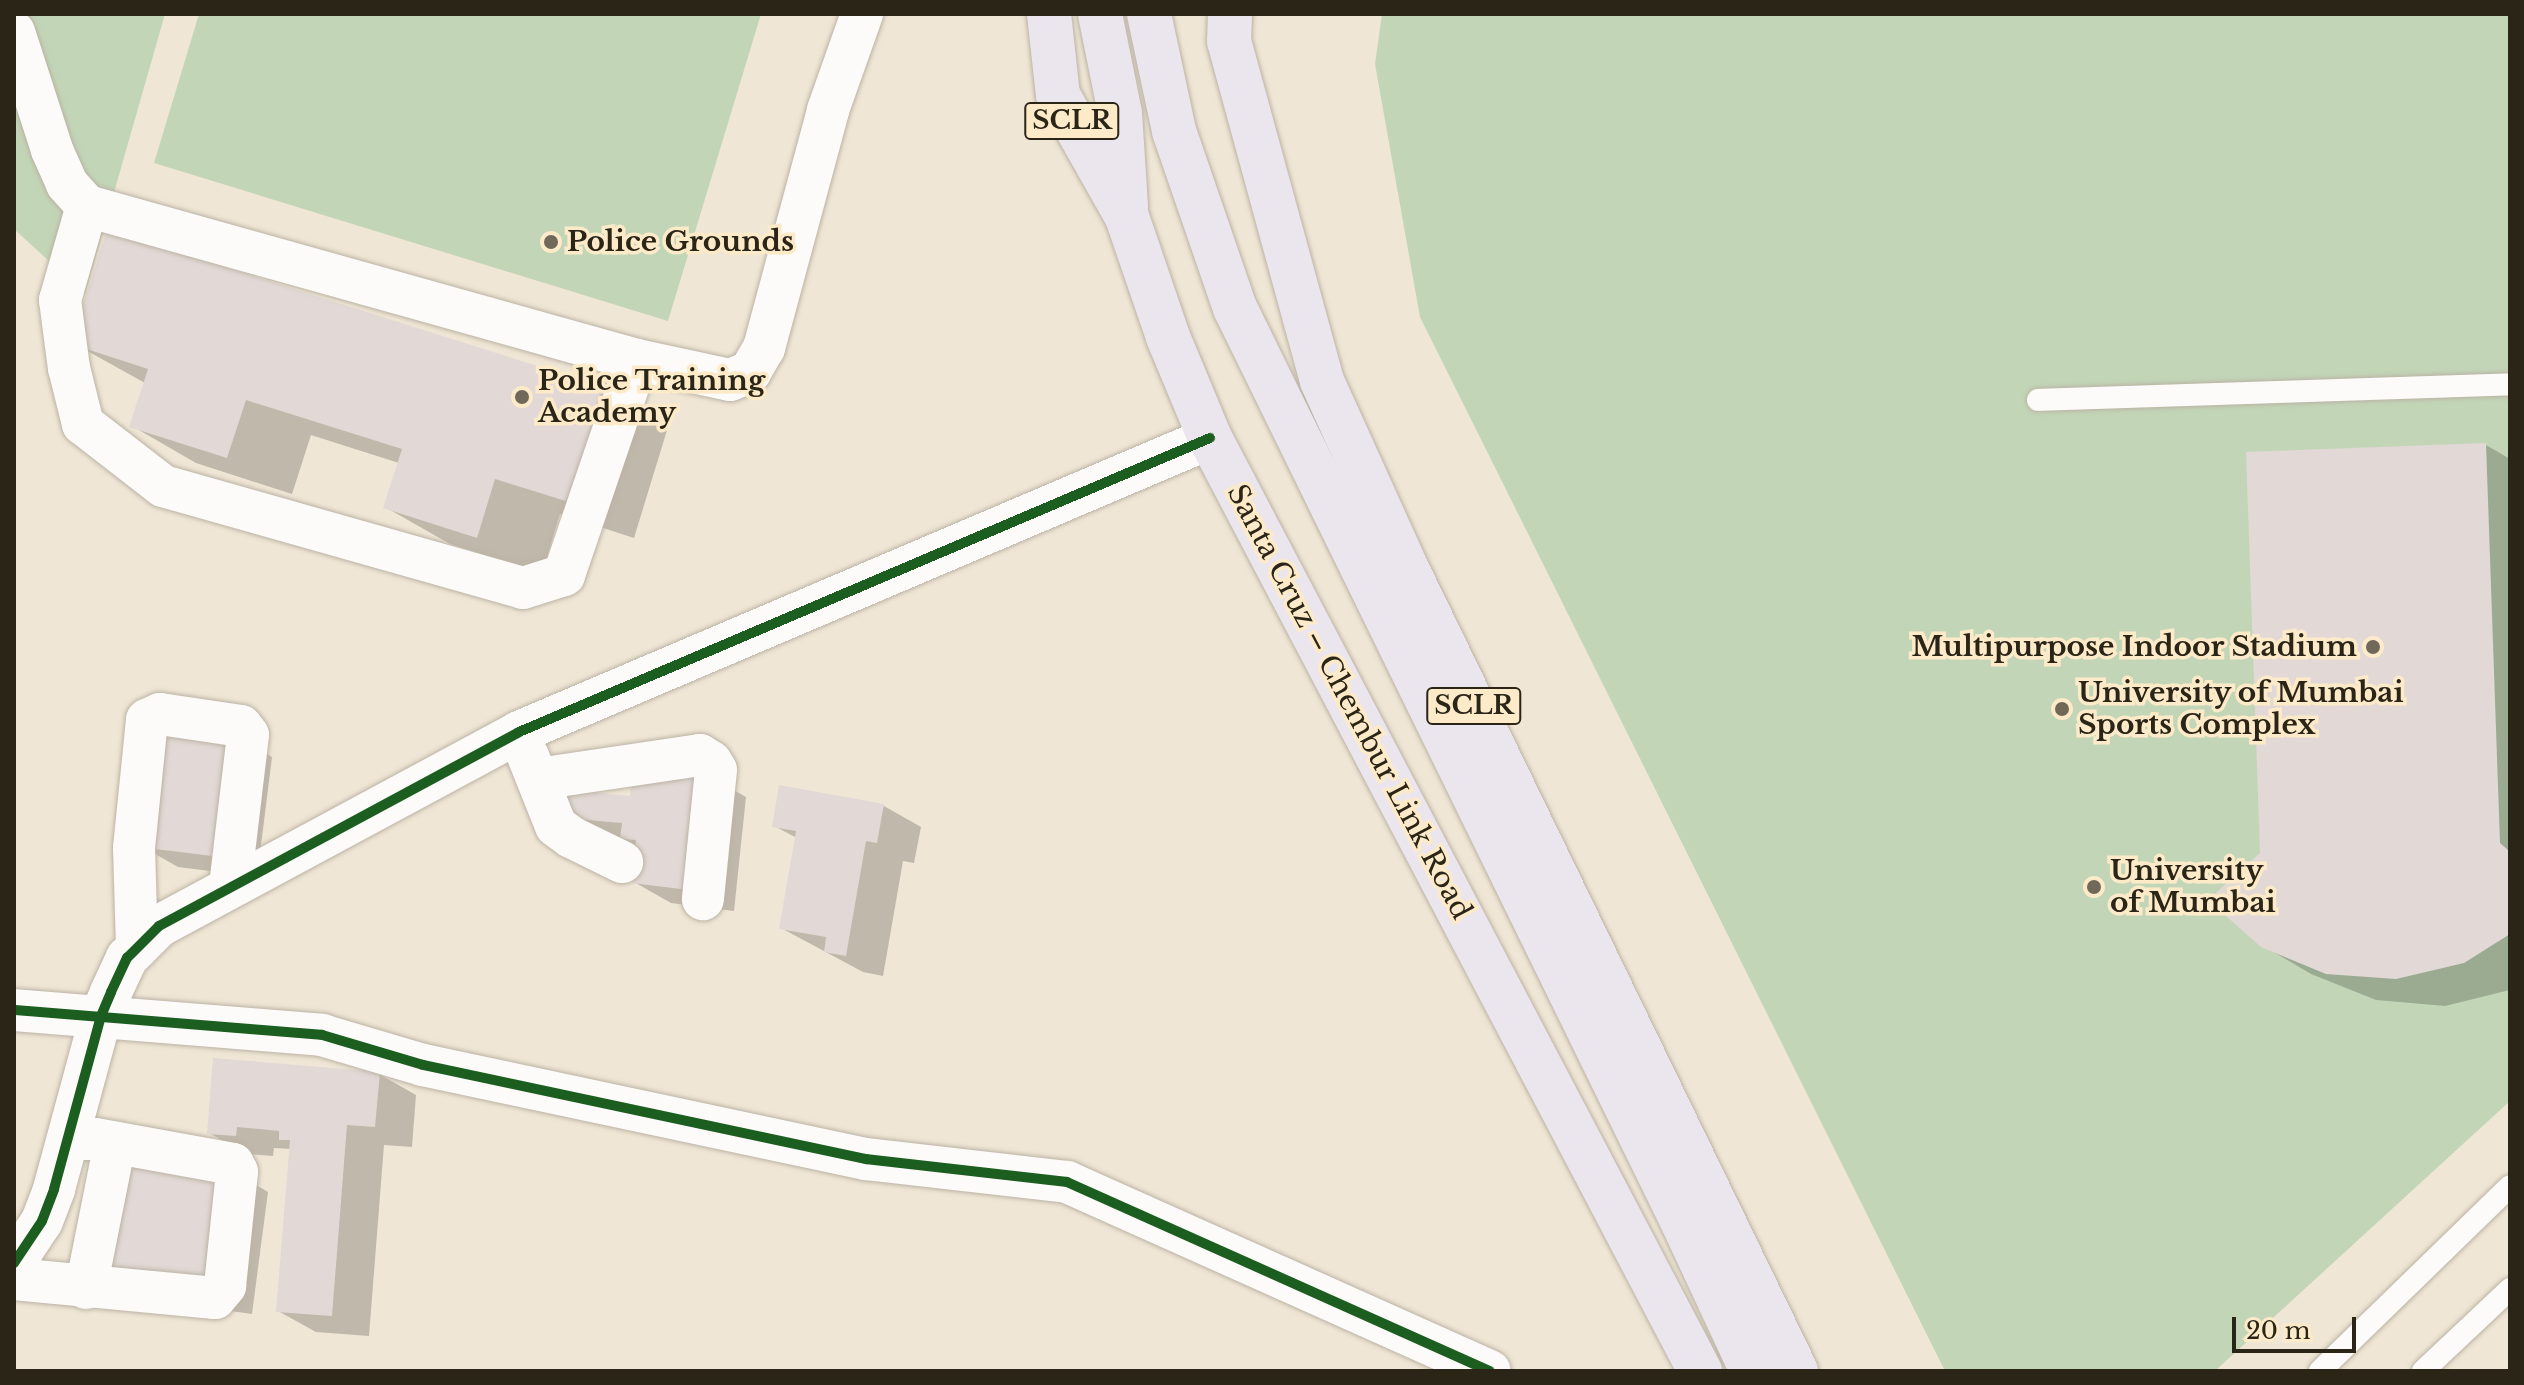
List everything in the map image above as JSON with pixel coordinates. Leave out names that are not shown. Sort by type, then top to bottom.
[{"type":"highway","name":"Santa Cruz – Chembur Link Road","points":[[1049,14],[1058,95],[1127,217],[1168,337],[1210,438],[1700,1371]]},
{"type":"highway","points":[[1149,14],[1174,131],[1235,308],[1683,1223],[1752,1371]]},
{"type":"highway","name":"SCLR","points":[[1230,14],[1229,41],[1322,381],[1412,579],[1796,1371]]},
{"type":"highway","points":[[1101,19],[1120,113],[1127,217]]},
{"type":"street","points":[[14,32],[52,150],[67,184],[87,206],[637,360],[730,380],[750,372],[764,348],[828,110],[862,14]]},
{"type":"street","points":[[87,206],[60,300],[69,368],[83,424],[163,486],[523,588],[564,575],[637,360]]},
{"type":"street","points":[[14,1263],[42,1221],[34,1191],[68,1139],[101,1016],[127,958],[159,926],[230,885],[519,732],[1210,438]]},
{"type":"street","points":[[137,948],[134,848],[147,720],[160,714],[241,726],[248,735],[230,885]]},
{"type":"street","points":[[519,732],[556,826],[571,837],[622,862]]},
{"type":"street","points":[[538,779],[700,755],[711,762],[716,770],[703,899]]},
{"type":"street","points":[[14,1010],[322,1035],[423,1065],[866,1159],[1067,1182],[1490,1371]]},
{"type":"street","points":[[14,1279],[215,1298],[225,1286],[237,1172],[233,1164],[115,1143],[68,1139]]},
{"type":"street","points":[[86,1288],[115,1143]]},
{"type":"lane","points":[[2038,400],[2510,384]]},
{"type":"lane","points":[[2320,1371],[2510,1186]]},
{"type":"lane","points":[[2423,1371],[2510,1289]]},
{"type":"green space","points":[[14,14],[165,14],[85,294],[14,229]]},
{"type":"green space","name":"Police Grounds","points":[[199,14],[761,14],[668,321],[154,163]]},
{"type":"green space","name":"University of Mumbai Sports Complex","points":[[1382,14],[2510,14],[2510,1101],[2215,1371],[1945,1371],[1420,317],[1375,64]]},
{"type":"building","points":[[107,230],[604,387],[569,502],[495,479],[477,538],[383,508],[402,449],[246,400],[227,458],[129,427],[148,369],[71,344]]},
{"type":"building","name":"Multipurpose Indoor Stadium","points":[[2486,443],[2500,843],[2510,852],[2510,934],[2464,963],[2396,979],[2326,974],[2261,947],[2208,900],[2260,853],[2246,452]]},
{"type":"building","points":[[154,723],[235,733],[220,857],[139,847]]},
{"type":"building","points":[[633,766],[710,774],[697,891],[632,883],[636,840],[620,839],[622,823],[563,818],[565,790],[630,796]]},
{"type":"building","points":[[779,785],[884,804],[877,843],[866,841],[846,956],[824,952],[826,937],[779,929],[796,831],[772,827]]},
{"type":"building","points":[[213,1058],[380,1072],[375,1127],[347,1125],[332,1316],[276,1312],[290,1140],[279,1140],[279,1131],[237,1127],[236,1136],[207,1134]]},
{"type":"building","points":[[123,1154],[232,1167],[217,1292],[108,1279]]},
{"type":"cycle path","points":[[14,1263],[42,1221],[54,1189],[101,1016],[111,992],[127,958],[159,926],[519,732],[1210,438]]},
{"type":"cycle path","points":[[14,1010],[322,1035],[423,1065],[866,1159],[1067,1182],[1490,1371]]},
{"type":"place","name":"Police Grounds","points":[[551,242]]},
{"type":"place","name":"Police Training Academy","points":[[522,397]]},
{"type":"place","name":"Multipurpose Indoor Stadium","points":[[2373,647]]},
{"type":"place","name":"University of Mumbai Sports Complex","points":[[2062,709]]},
{"type":"place","name":"University of Mumbai","points":[[2094,887]]}]
